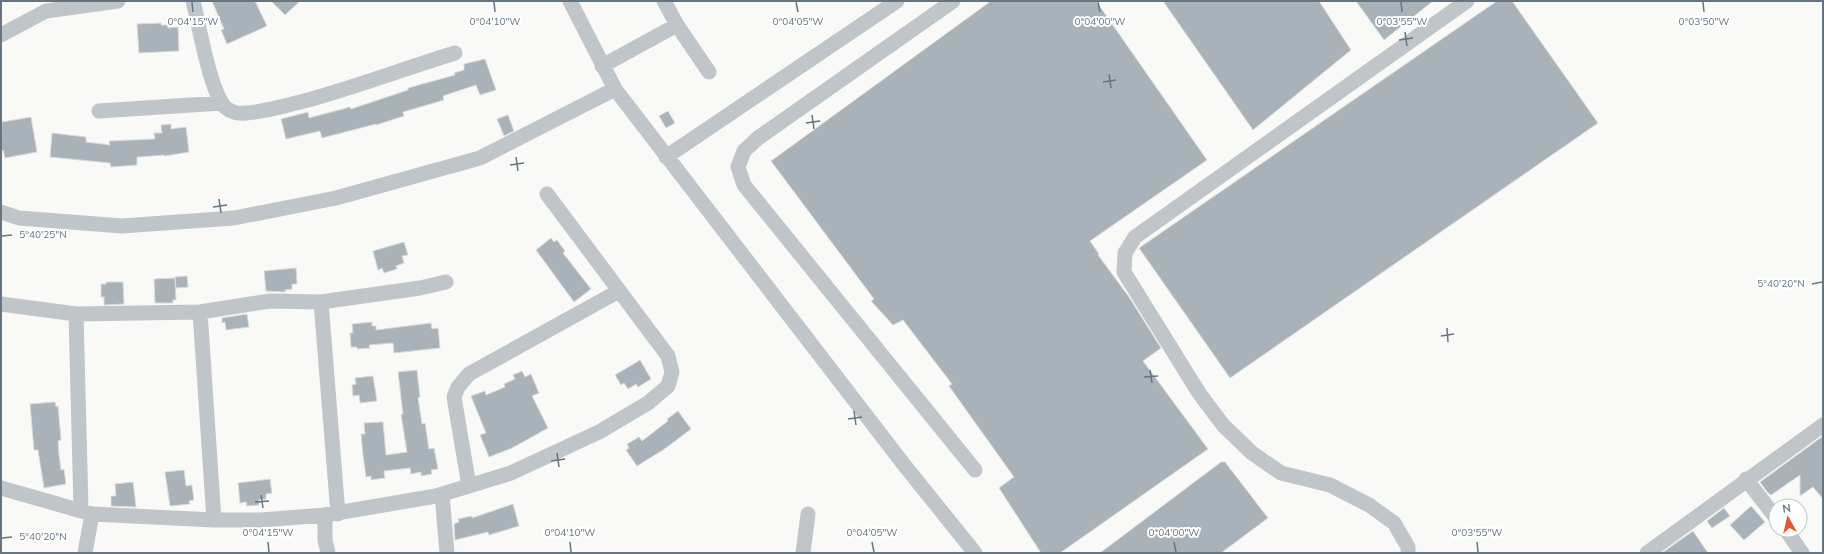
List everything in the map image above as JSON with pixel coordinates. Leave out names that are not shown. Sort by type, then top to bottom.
[{"type":"street","points":[[1,34],[40,6],[118,1]]},
{"type":"street","points":[[193,1],[215,89],[222,103],[227,109],[234,112],[245,113],[262,110],[362,84],[455,53]]},
{"type":"street","points":[[570,1],[602,66],[615,88],[666,157],[905,466],[975,553]]},
{"type":"street","points":[[664,1],[677,26],[709,72]]},
{"type":"street","points":[[666,157],[897,1]]},
{"type":"street","points":[[953,1],[776,123],[744,151],[738,166],[744,185],[975,470]]},
{"type":"street","points":[[1408,553],[1408,547],[1394,523],[1369,505],[1330,485],[1281,474],[1252,453],[1223,425],[1199,393],[1124,272],[1124,253],[1135,237],[1467,1]]},
{"type":"street","points":[[602,66],[677,26]]},
{"type":"street","points":[[1,212],[20,218],[122,226],[234,218],[328,199],[480,158],[615,88]]},
{"type":"street","points":[[99,111],[222,103]]},
{"type":"street","points":[[1,488],[86,512],[214,520],[261,520],[332,515],[442,494],[469,486],[510,473],[599,432],[648,403],[668,386],[672,372],[668,356],[547,194]]},
{"type":"street","points":[[1,304],[76,314],[200,312],[270,301],[321,302],[420,288],[446,282]]},
{"type":"street","points":[[469,486],[454,397],[458,387],[469,374],[619,291]]},
{"type":"street","points":[[321,302],[332,515],[325,540],[328,553]]},
{"type":"street","points":[[200,312],[214,520]]},
{"type":"street","points":[[76,314],[86,512],[85,553]]},
{"type":"street","points":[[1646,553],[1746,479],[1823,426]]},
{"type":"street","points":[[1746,479],[1768,508]]},
{"type":"street","points":[[442,494],[447,553]]},
{"type":"street","points":[[803,553],[808,514]]},
{"type":"street","points":[[1792,538],[1802,553]]},
{"type":"building","points":[[212,1],[255,1],[267,26],[227,44],[221,30],[224,29]]},
{"type":"building","points":[[271,1],[300,1],[285,15]]},
{"type":"building","points":[[991,1],[1096,1],[1207,160],[1090,241],[1099,254],[1098,255],[1129,297],[1161,348],[1143,361],[1208,449],[1060,553],[1041,553],[999,488],[1014,477],[949,386],[952,384],[903,320],[893,325],[871,301],[874,299],[771,161]]},
{"type":"building","points":[[1163,1],[1319,1],[1351,50],[1253,130]]},
{"type":"building","points":[[1356,1],[1433,1],[1384,40]]},
{"type":"building","points":[[1497,1],[1512,1],[1598,123],[1230,378],[1139,248]]},
{"type":"building","points":[[161,23],[161,25],[168,25],[168,28],[178,27],[179,51],[139,53],[137,24]]},
{"type":"building","points":[[485,59],[496,90],[480,95],[476,85],[443,96],[444,100],[403,112],[404,116],[376,125],[322,138],[320,131],[286,139],[281,119],[308,112],[309,118],[350,107],[351,109],[408,90],[408,88],[455,75],[454,73],[464,70],[464,64]]},
{"type":"building","points":[[668,111],[675,123],[666,128],[659,116]]},
{"type":"building","points":[[508,115],[514,131],[504,136],[497,119]]},
{"type":"building","points":[[31,117],[37,152],[5,158],[3,150],[1,151],[2,122]]},
{"type":"building","points":[[171,124],[171,129],[186,127],[189,152],[165,156],[137,157],[137,165],[111,167],[110,163],[50,157],[52,133],[86,137],[86,142],[110,145],[109,141],[155,139],[154,133],[162,133],[161,125]]},
{"type":"building","points":[[551,238],[554,242],[557,240],[565,251],[563,253],[591,289],[574,302],[536,250]]},
{"type":"building","points":[[404,242],[408,255],[402,256],[404,263],[396,266],[397,269],[384,273],[382,268],[378,270],[373,251]]},
{"type":"building","points":[[296,268],[297,284],[292,284],[292,289],[285,290],[285,292],[266,291],[264,271]]},
{"type":"building","points":[[187,276],[188,287],[176,288],[175,277]]},
{"type":"building","points":[[175,278],[176,300],[173,300],[173,303],[155,303],[154,279]]},
{"type":"building","points":[[106,282],[123,282],[124,304],[104,305],[104,297],[101,297],[101,284],[106,284]]},
{"type":"building","points":[[247,314],[249,327],[226,330],[225,322],[222,323],[222,318]]},
{"type":"building","points":[[372,322],[372,326],[376,326],[376,330],[431,323],[432,329],[438,328],[440,348],[394,353],[393,343],[369,345],[370,348],[357,349],[357,347],[351,347],[350,333],[353,333],[352,324]]},
{"type":"building","points":[[640,360],[651,379],[638,387],[636,384],[628,389],[624,383],[621,385],[615,375]]},
{"type":"building","points":[[417,370],[420,397],[418,398],[422,424],[425,423],[429,449],[434,448],[438,469],[431,470],[432,474],[421,476],[421,472],[411,474],[410,468],[384,471],[385,478],[371,480],[371,476],[366,477],[363,455],[361,434],[365,434],[364,423],[383,422],[386,455],[407,452],[401,414],[403,414],[398,372]]},
{"type":"building","points":[[522,371],[525,377],[531,374],[539,393],[532,396],[548,428],[512,448],[489,457],[480,435],[486,433],[471,396],[485,391],[486,395],[505,387],[504,384],[515,379],[513,375]]},
{"type":"building","points":[[373,376],[377,401],[360,403],[359,395],[353,396],[352,385],[356,384],[355,378]]},
{"type":"building","points":[[55,402],[56,407],[58,406],[61,440],[58,441],[61,470],[64,469],[66,484],[44,488],[38,450],[34,450],[30,404]]},
{"type":"building","points":[[678,411],[691,429],[663,450],[637,466],[626,450],[629,448],[627,444],[639,437],[642,441],[668,421],[667,419]]},
{"type":"building","points":[[1823,436],[1823,499],[1813,487],[1800,496],[1800,475],[1771,495],[1768,493],[1760,482]]},
{"type":"building","points":[[1221,462],[1225,462],[1268,518],[1221,553],[1100,553]]},
{"type":"building","points":[[184,470],[186,486],[192,485],[194,500],[189,501],[190,504],[170,506],[165,472]]},
{"type":"building","points":[[270,479],[272,493],[266,494],[266,499],[259,500],[259,505],[247,506],[246,502],[240,503],[238,483]]},
{"type":"building","points":[[133,482],[136,507],[111,506],[111,496],[116,496],[115,484]]},
{"type":"building","points":[[513,504],[519,526],[489,535],[488,532],[455,540],[454,524],[459,522],[458,519],[472,516],[472,518]]},
{"type":"building","points":[[1751,506],[1765,522],[1744,540],[1730,525]]},
{"type":"building","points":[[1724,508],[1730,516],[1712,528],[1707,521]]},
{"type":"building","points":[[1693,531],[1708,553],[1662,553],[1673,545]]}]
